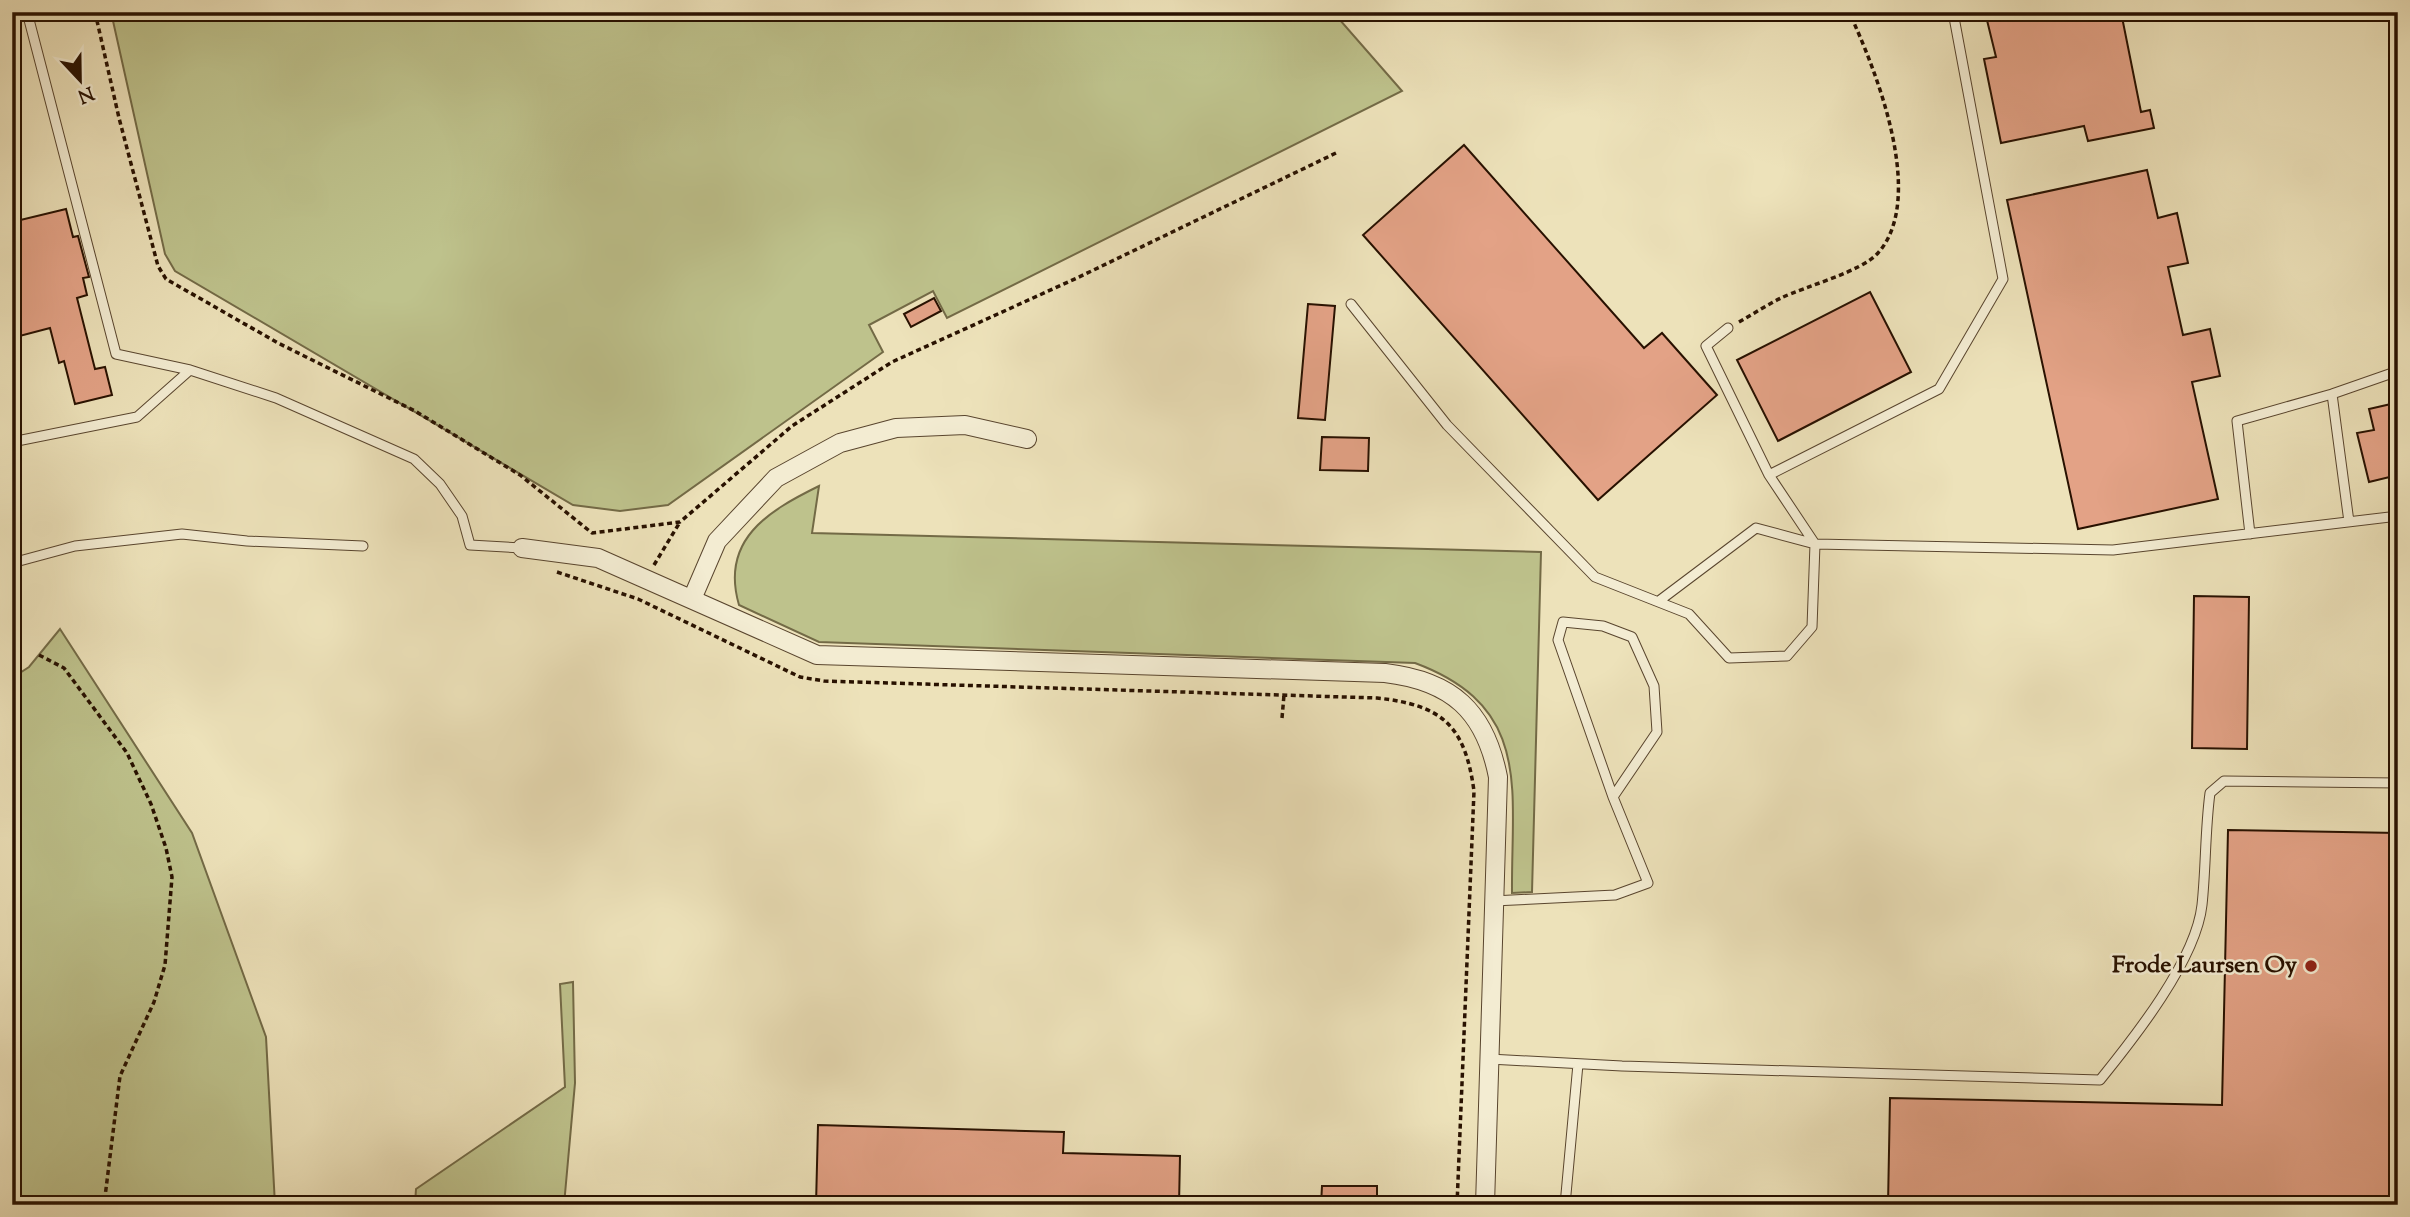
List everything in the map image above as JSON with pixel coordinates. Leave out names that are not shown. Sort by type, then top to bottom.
[{"type":"street","points":[[692,599],[717,541],[776,478],[840,443],[896,428],[965,425],[1027,439]]},
{"type":"street","points":[[522,548],[598,558],[817,655],[1385,673],[1414,676],[1438,685],[1462,701],[1492,748],[1498,788],[1485,1205]]},
{"type":"lane","points":[[27,12],[116,354],[190,370],[276,398],[414,459],[440,484],[462,516],[470,545],[522,548]]},
{"type":"lane","points":[[1769,475],[1939,389],[2003,279],[1952,12]]},
{"type":"lane","points":[[1351,304],[1447,425],[1595,577],[1689,614],[1729,658],[1787,656],[1812,627],[1815,544],[1769,475],[1706,346],[1728,328]]},
{"type":"lane","points":[[12,442],[137,417],[190,370]]},
{"type":"lane","points":[[2250,534],[2237,421],[2332,394],[2398,371]]},
{"type":"lane","points":[[2332,394],[2349,522]]},
{"type":"lane","points":[[1659,601],[1756,528],[1815,544],[2113,550],[2398,516]]},
{"type":"lane","points":[[12,563],[75,546],[182,534],[247,541],[363,546]]},
{"type":"lane","points":[[1493,901],[1615,895],[1648,883],[1613,797],[1558,640],[1563,622],[1603,626],[1632,637],[1654,686],[1657,732],[1613,797]]},
{"type":"lane","points":[[1489,1059],[1578,1065],[2100,1080],[2137,1032],[2187,950],[2202,908],[2210,793],[2224,781],[2398,783]]},
{"type":"lane","points":[[1565,1205],[1578,1065]]},
{"type":"path","points":[[95,12],[118,118],[154,253],[166,279],[278,343],[415,411],[520,475],[592,533],[680,522]]},
{"type":"path","points":[[1728,328],[1782,297],[1838,275],[1878,254],[1892,230],[1900,203],[1898,165],[1868,56],[1849,12]]},
{"type":"path","points":[[638,599],[647,578],[680,522],[792,426],[892,362],[1077,278],[1336,153]]},
{"type":"path","points":[[551,570],[638,599],[800,677],[824,681],[1284,695],[1413,702],[1436,713],[1458,735],[1470,761],[1474,791],[1457,1205]]},
{"type":"path","points":[[39,655],[64,668],[127,753],[151,804],[166,848],[172,877],[165,965],[154,1002],[120,1076],[104,1205]]},
{"type":"path","points":[[1282,718],[1284,695]]},
{"type":"green space","points":[[111,12],[1333,12],[1402,91],[947,318],[933,291],[869,325],[883,352],[668,505],[620,511],[573,505],[175,271],[165,254]]},
{"type":"green space","points":[[819,486],[812,533],[1541,552],[1532,892],[1512,893],[1512,786],[1507,755],[1497,728],[1480,703],[1453,681],[1415,663],[819,642],[739,605],[735,582],[736,562],[753,530],[782,506]]},
{"type":"green space","points":[[60,629],[192,833],[266,1037],[275,1205],[12,1205],[12,678],[29,667]]},
{"type":"green space","points":[[573,982],[575,1083],[564,1205],[415,1205],[416,1189],[565,1087],[560,984]]},
{"type":"building","points":[[1985,12],[2121,12],[2141,112],[2150,110],[2154,128],[2088,141],[2084,126],[2001,143],[1984,59],[1996,57]]},
{"type":"building","points":[[1464,145],[1644,348],[1662,333],[1717,395],[1598,500],[1363,235]]},
{"type":"building","points":[[2147,170],[2158,218],[2177,213],[2188,263],[2168,267],[2183,335],[2210,329],[2220,376],[2192,382],[2218,499],[2078,529],[2007,200]]},
{"type":"building","points":[[66,209],[73,237],[78,236],[89,277],[83,278],[87,295],[77,298],[95,369],[105,367],[112,395],[75,404],[64,361],[59,363],[50,328],[12,338],[12,222]]},
{"type":"building","points":[[1870,292],[1911,372],[1778,441],[1737,360]]},
{"type":"building","points":[[934,298],[941,311],[911,327],[904,314]]},
{"type":"building","points":[[1308,304],[1335,306],[1325,420],[1298,418]]},
{"type":"building","points":[[2391,404],[2398,432],[2398,475],[2369,482],[2357,433],[2374,430],[2369,409]]},
{"type":"building","points":[[1322,437],[1369,438],[1368,471],[1320,470]]},
{"type":"building","points":[[2194,596],[2249,597],[2247,749],[2192,748]]},
{"type":"building","name":"Frode Laursen Oy","points":[[2228,830],[2398,833],[2398,1205],[1888,1205],[1890,1098],[2222,1105]]},
{"type":"building","points":[[818,1125],[1064,1132],[1063,1153],[1180,1156],[1179,1205],[816,1205]]},
{"type":"building","points":[[1322,1186],[1377,1186],[1377,1205],[1321,1205]]},
{"type":"place","name":"Frode Laursen Oy","points":[[2311,966]]}]
